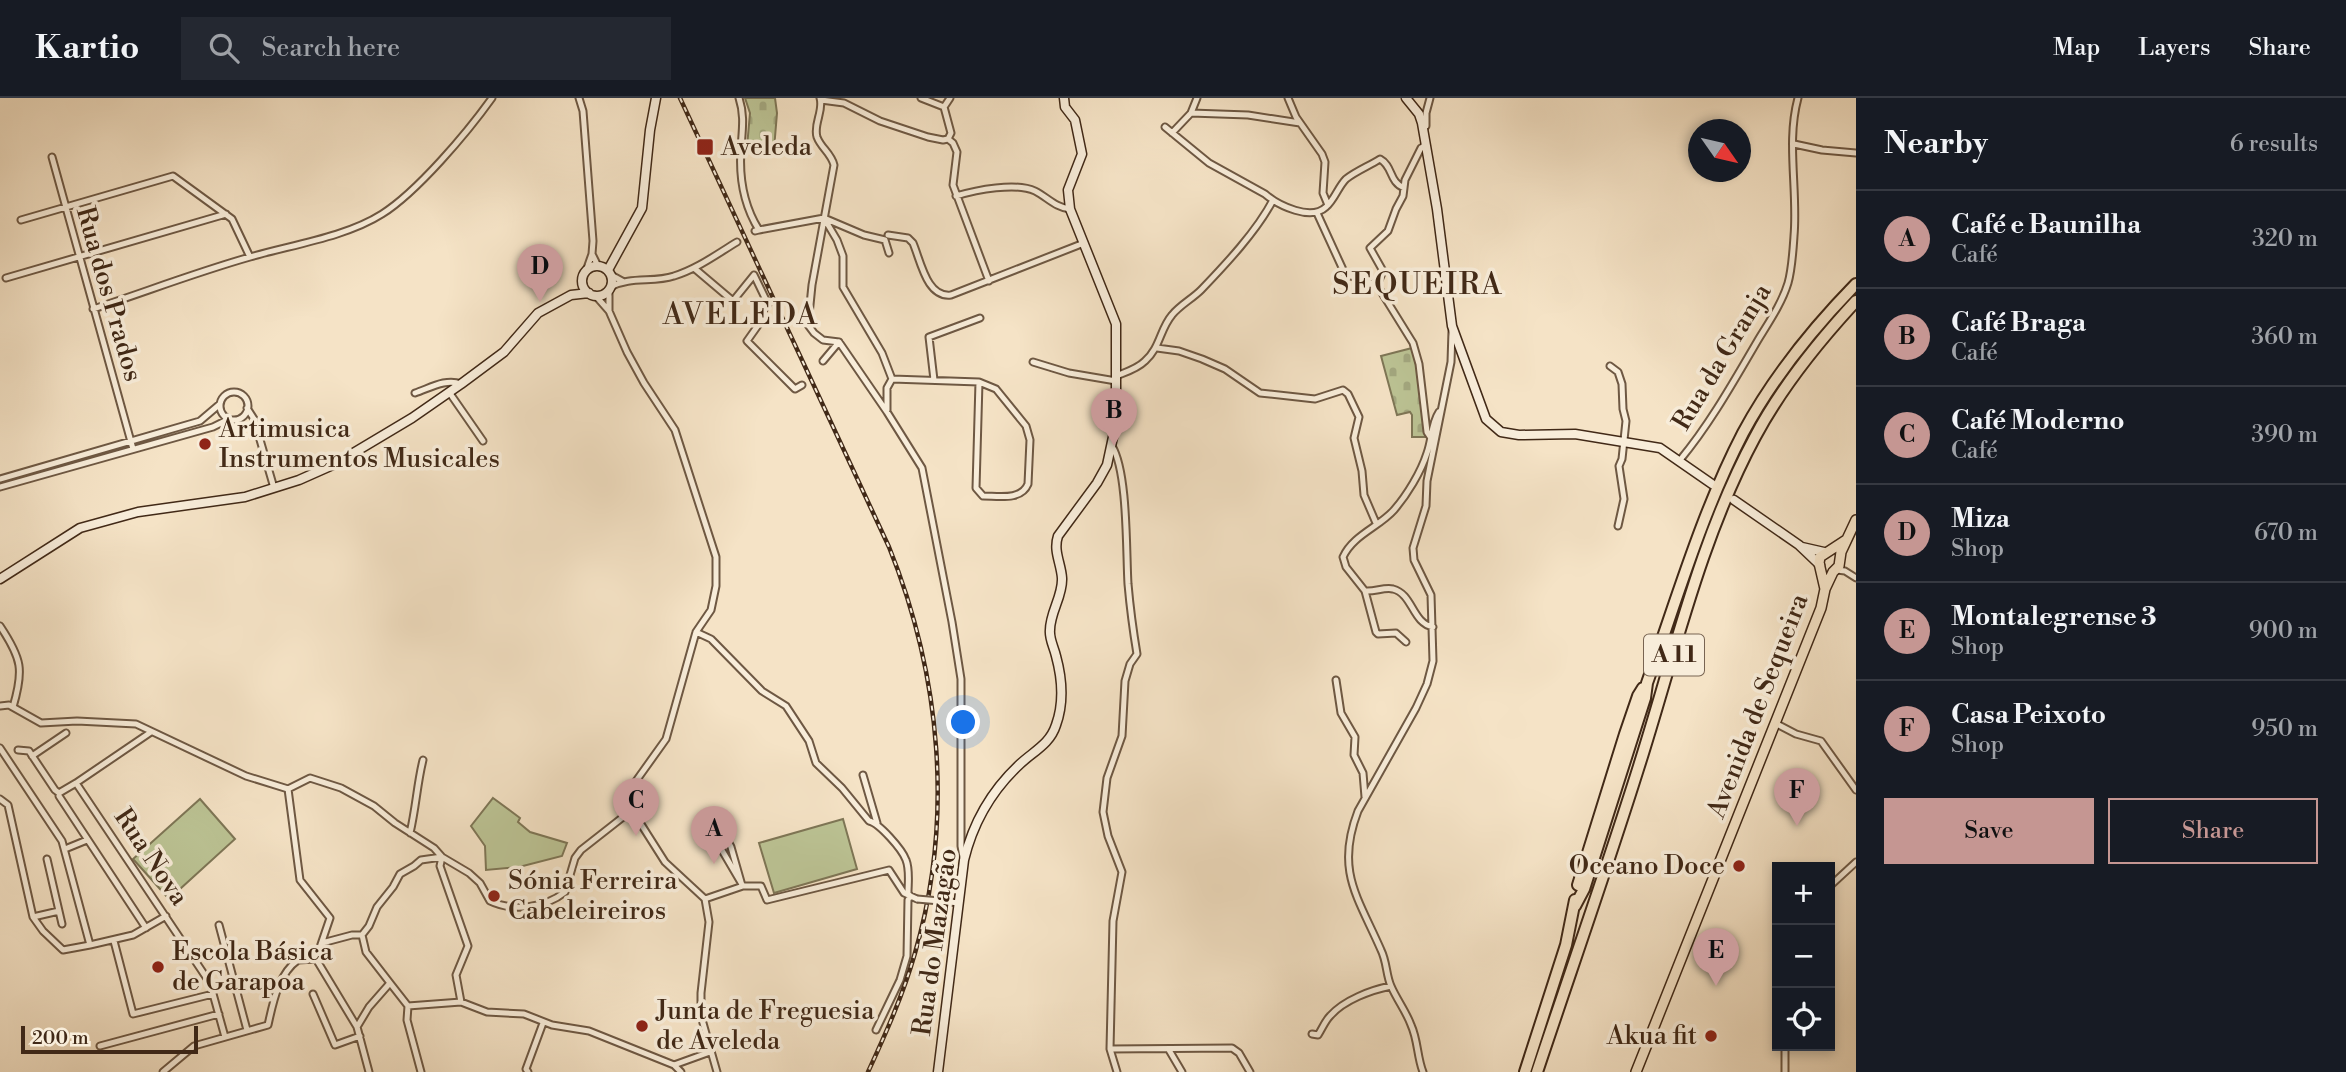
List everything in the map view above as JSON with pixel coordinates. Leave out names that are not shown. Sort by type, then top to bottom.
[{"type":"highway","name":"A 11","points":[[1525,1072],[1566,945],[1577,886],[1599,811],[1638,696],[1647,683],[1710,506],[1745,430],[1770,390],[1805,342],[1856,284]]},
{"type":"highway","name":"A 11","points":[[1537,1072],[1621,823],[1702,563],[1741,464],[1780,396],[1816,347],[1856,301]]},
{"type":"main road","name":"Avenida de Sequeira","points":[[1636,1072],[1821,608],[1825,589],[1839,567],[1846,540],[1856,520]]},
{"type":"main road","points":[[1827,552],[1839,567],[1827,572],[1821,567],[1820,557],[1827,552],[1846,540]]},
{"type":"main road","name":"Avenida de Sequeira","points":[[1821,567],[1825,589]]},
{"type":"street","points":[[93,309],[250,257],[340,232],[380,216],[417,184],[469,128],[492,98]]},
{"type":"street","points":[[571,295],[584,276],[592,254],[593,241],[583,111],[579,98]]},
{"type":"street","points":[[584,276],[605,269],[613,260],[642,208],[656,98]]},
{"type":"street","points":[[739,98],[744,120],[741,150],[742,188],[757,231],[824,218],[864,235],[885,240],[889,253]]},
{"type":"street","points":[[921,98],[944,107]]},
{"type":"street","points":[[948,139],[951,133],[944,107],[950,98]]},
{"type":"street","points":[[956,196],[984,190],[1022,188],[1039,193],[1062,208],[1070,209],[1068,190],[1082,154],[1075,120],[1065,107],[1064,98]]},
{"type":"street","points":[[1171,133],[1191,113],[1197,98]]},
{"type":"street","points":[[1288,98],[1300,123],[1325,162],[1323,193],[1328,205]]},
{"type":"street","points":[[1406,98],[1419,114],[1452,326],[1451,362],[1427,481],[1426,506],[1413,555],[1431,595],[1433,661],[1427,684],[1352,826],[1349,867],[1353,893],[1383,953],[1391,986],[1415,1032],[1423,1072]]},
{"type":"street","points":[[1377,285],[1383,271],[1370,248],[1388,231],[1421,148],[1425,144],[1426,113],[1430,98]]},
{"type":"street","name":"Rua da Granja","points":[[1679,460],[1693,444],[1741,370],[1775,312],[1788,283],[1794,236],[1793,117],[1798,98]]},
{"type":"street","points":[[964,860],[961,845],[961,679],[922,468],[839,342],[824,340],[814,333],[808,324],[812,285],[834,165],[832,156],[818,139],[816,131],[822,107],[820,99],[844,103],[880,121],[928,137],[948,139],[953,143],[957,152],[952,175],[956,196],[989,281]]},
{"type":"street","points":[[1191,113],[1248,115],[1300,123]]},
{"type":"street","points":[[1165,127],[1209,163],[1273,200],[1302,212],[1317,213],[1328,205],[1345,181],[1380,159],[1388,164],[1394,182],[1404,188]]},
{"type":"street","points":[[1794,144],[1856,153]]},
{"type":"street","name":"Rua dos Prados","points":[[52,157],[133,449]]},
{"type":"street","points":[[20,220],[173,176],[232,219],[250,257]]},
{"type":"street","points":[[1033,362],[1069,373],[1116,379],[1140,366],[1157,348],[1167,320],[1200,291],[1248,238],[1262,221],[1273,200]]},
{"type":"street","name":"Rua do Mazagão","points":[[938,1072],[964,860],[983,810],[1019,765],[1048,742],[1058,722],[1062,680],[1049,632],[1062,578],[1056,545],[1058,536],[1107,465],[1116,424],[1116,324],[1070,209]]},
{"type":"street","points":[[1317,213],[1345,274],[1377,285],[1413,343],[1419,363],[1427,432],[1431,438]]},
{"type":"street","points":[[6,278],[226,214]]},
{"type":"street","points":[[824,218],[843,256],[843,287],[882,353],[892,379]]},
{"type":"street","points":[[888,235],[908,238],[913,243],[931,287],[937,294],[951,295],[1084,243]]},
{"type":"street","points":[[0,579],[80,528],[138,512],[246,497],[317,473],[354,454],[461,384],[503,352],[538,313],[571,295],[601,295],[622,281],[673,277],[694,268],[737,242]]},
{"type":"street","points":[[592,254],[605,269],[622,281]]},
{"type":"street","points":[[694,268],[733,301],[754,275],[768,304],[756,320],[759,324],[747,341],[795,388],[802,385]]},
{"type":"street","points":[[605,269],[610,288],[609,311]]},
{"type":"street","points":[[584,276],[584,287],[609,311],[632,362],[676,430],[716,557],[716,586],[711,610],[696,632],[666,739],[631,788],[628,798],[632,810],[665,862],[705,899],[709,922],[701,1016],[717,1072]]},
{"type":"street","points":[[934,380],[929,337],[981,318]]},
{"type":"street","points":[[1452,326],[1486,419],[1501,432],[1519,435],[1575,435],[1660,448],[1712,484]]},
{"type":"street","points":[[824,361],[839,342]]},
{"type":"street","points":[[1157,348],[1179,351],[1225,369],[1260,393],[1315,399],[1343,390],[1348,394],[1359,417],[1354,438],[1362,471],[1364,495],[1376,523]]},
{"type":"street","points":[[1451,362],[1454,357],[1462,355]]},
{"type":"street","points":[[1610,366],[1618,372],[1622,384],[1626,421],[1619,466],[1624,499],[1618,526]]},
{"type":"street","points":[[892,379],[979,382],[996,389],[1026,425],[1030,440],[1028,484],[1023,493],[1018,495],[983,496],[976,488],[979,382]]},
{"type":"street","points":[[887,412],[887,388],[892,379]]},
{"type":"street","points":[[415,393],[445,382],[454,381],[461,384]]},
{"type":"street","points":[[873,393],[887,388]]},
{"type":"street","points":[[0,479],[200,421],[220,404],[224,396],[236,392],[244,396],[254,419],[274,488]]},
{"type":"street","points":[[449,392],[483,440]]},
{"type":"street","points":[[220,404],[222,413],[229,419]]},
{"type":"street","points":[[0,487],[213,427],[229,419],[241,418],[247,408]]},
{"type":"street","points":[[1406,642],[1396,633],[1376,632],[1365,591],[1346,567],[1343,557],[1348,549],[1376,523],[1381,522],[1401,501],[1427,456],[1434,419],[1441,409]]},
{"type":"street","points":[[1112,446],[1117,455],[1124,507],[1128,584],[1137,653],[1130,664],[1125,681],[1122,736],[1107,778],[1103,812],[1108,836],[1122,872],[1113,921],[1110,1049],[1117,1072]]},
{"type":"street","points":[[1734,500],[1799,545],[1821,567]]},
{"type":"street","points":[[1799,545],[1827,552]]},
{"type":"street","points":[[1839,567],[1856,578]]},
{"type":"street","points":[[1365,591],[1395,590],[1405,596],[1419,620],[1433,627]]},
{"type":"street","points":[[0,626],[17,654],[22,671],[13,707]]},
{"type":"street","points":[[696,632],[712,639],[762,691],[786,706],[809,741],[816,763],[842,788],[869,821],[877,822]]},
{"type":"street","points":[[1336,680],[1341,713],[1355,737],[1354,755],[1363,773],[1365,797]]},
{"type":"street","points":[[0,706],[13,707],[41,723],[77,721],[136,724],[246,776],[288,789],[310,778],[326,782],[374,806],[434,848],[442,857],[469,873],[480,883],[490,901],[519,907],[534,906],[565,892],[575,858],[581,850],[632,810]]},
{"type":"street","points":[[1775,723],[1796,734],[1821,741],[1856,790]]},
{"type":"street","points":[[18,750],[26,750],[55,790],[63,791],[151,732]]},
{"type":"street","points":[[32,756],[66,733]]},
{"type":"street","points":[[0,748],[65,849],[90,945]]},
{"type":"street","points":[[411,833],[418,800],[417,783],[423,760]]},
{"type":"street","points":[[863,775],[877,822],[905,855],[908,863],[908,893],[914,898]]},
{"type":"street","name":"Rua Nova","points":[[76,783],[210,983],[225,1037]]},
{"type":"street","points":[[288,789],[300,880],[330,918],[316,959]]},
{"type":"street","points":[[59,796],[146,928]]},
{"type":"street","points":[[0,799],[8,805],[33,917],[63,950],[114,941],[146,928],[166,916]]},
{"type":"street","points":[[724,834],[731,847],[742,884],[716,840],[719,835],[724,834]]},
{"type":"street","points":[[65,849],[88,840]]},
{"type":"street","points":[[362,935],[377,906],[400,874],[421,860],[442,857]]},
{"type":"street","points":[[442,857],[440,866],[468,946],[456,975],[461,1002]]},
{"type":"street","points":[[47,859],[62,924]]},
{"type":"street","points":[[1835,881],[1856,862]]},
{"type":"street","points":[[705,899],[742,884],[761,886],[767,900],[889,870],[895,875],[900,888],[914,898],[959,903]]},
{"type":"street","points":[[876,1030],[900,980],[907,956],[907,913],[914,898]]},
{"type":"street","points":[[33,917],[59,911]]},
{"type":"street","points":[[219,925],[247,1030]]},
{"type":"street","points":[[323,943],[362,935]]},
{"type":"street","points":[[362,935],[366,952],[408,1006],[407,1020],[421,1072]]},
{"type":"street","points":[[114,941],[133,1014],[213,994]]},
{"type":"street","points":[[163,1072],[194,1046],[268,1025],[275,995],[291,965],[298,960],[316,959]]},
{"type":"street","points":[[316,959],[357,1027],[369,1072]]},
{"type":"street","points":[[357,1027],[369,1007],[390,984]]},
{"type":"street","points":[[1312,1034],[1318,1035],[1329,1017],[1339,1009],[1367,992],[1391,986]]},
{"type":"street","points":[[313,993],[335,1045],[360,1036]]},
{"type":"street","points":[[408,1006],[461,1002],[487,1012],[524,1014],[542,1023],[589,1031],[674,1065],[681,1072]]},
{"type":"street","points":[[100,1046],[219,1014]]},
{"type":"street","points":[[526,1071],[542,1023]]},
{"type":"street","points":[[1110,1049],[1232,1048],[1239,1053],[1250,1072]]},
{"type":"street","points":[[1169,1050],[1182,1072]]},
{"type":"street","points":[[1785,1051],[1785,1072]]},
{"type":"street","points":[[674,1065],[710,1052]]},
{"type":"green space","points":[[745,98],[775,98],[777,113],[774,149],[747,147],[750,113]]},
{"type":"green space","points":[[1412,348],[1422,393],[1425,437],[1412,437],[1410,412],[1397,415],[1381,356]]},
{"type":"green space","points":[[493,798],[520,818],[518,822],[530,832],[567,843],[562,856],[519,867],[486,870],[485,846],[471,826]]},
{"type":"green space","points":[[200,799],[235,839],[169,899],[133,859]]},
{"type":"green space","points":[[843,819],[857,869],[774,893],[759,843]]},
{"type":"railway","points":[[680,98],[889,547],[907,596],[930,697],[938,800],[935,851],[927,902],[905,984],[868,1072]]},
{"type":"place","name":"Aveleda","points":[[705,147]]},
{"type":"place","name":"Miza","points":[[540,302]]},
{"type":"place","name":"Artimusica Instrumentos Musicales","points":[[205,444]]},
{"type":"place","name":"Café Braga","points":[[1114,446]]},
{"type":"place","name":"Casa Peixoto","points":[[1797,826]]},
{"type":"place","name":"Café Moderno","points":[[636,836]]},
{"type":"place","name":"Café e Baunilha","points":[[714,864]]},
{"type":"place","name":"Oceano Doce","points":[[1739,866]]},
{"type":"place","name":"Sónia Ferreira Cabeleireiros","points":[[494,896]]},
{"type":"place","name":"Escola Básica de Garapoa","points":[[158,967]]},
{"type":"place","name":"Montalegrense 3","points":[[1716,986]]},
{"type":"place","name":"Junta de Freguesia de Aveleda","points":[[642,1026]]},
{"type":"place","name":"Akua fit","points":[[1711,1036]]},
{"type":"district","name":"SEQUEIRA","points":[[1418,285]]},
{"type":"district","name":"AVELEDA","points":[[741,315]]}]
